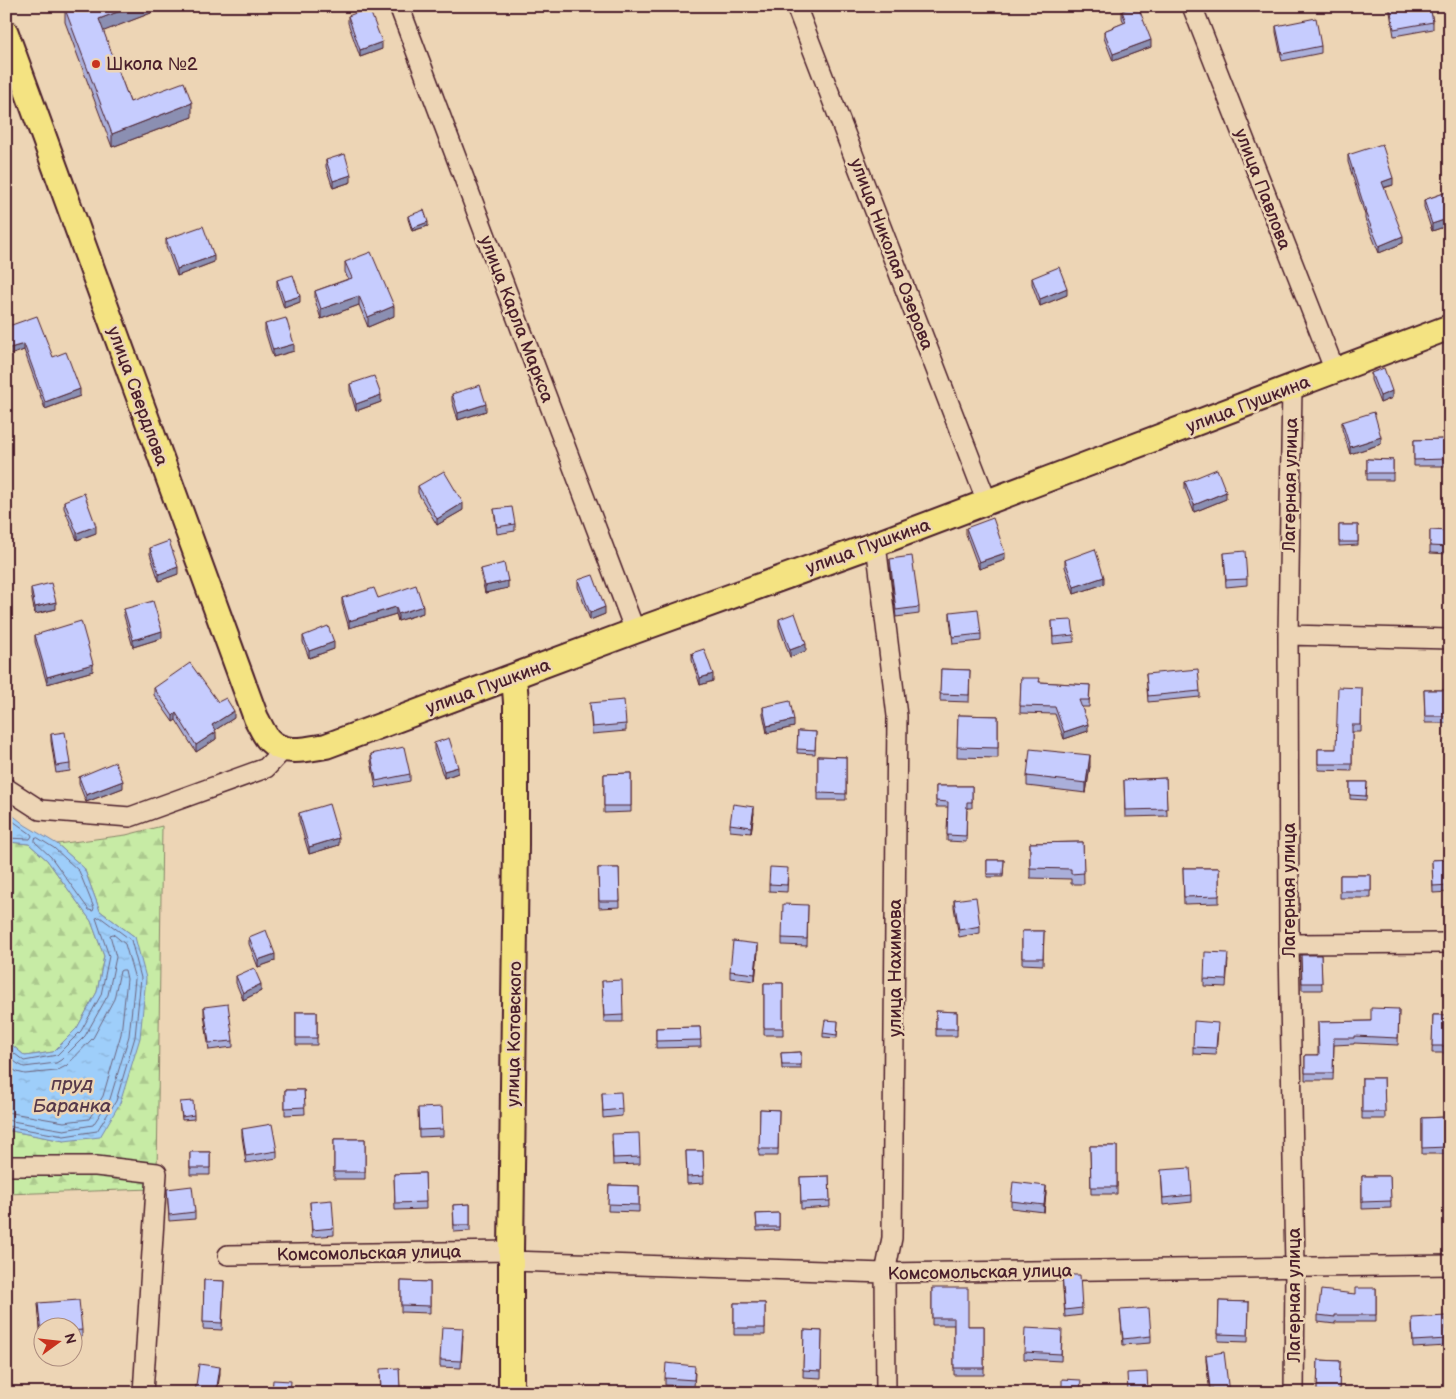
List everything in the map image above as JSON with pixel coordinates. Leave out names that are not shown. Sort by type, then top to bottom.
[{"type":"main road","name":"улица Свердлова","points":[[6,33],[256,718],[269,740],[283,750]]},
{"type":"main road","name":"улица Пушкина","points":[[283,750],[304,750],[326,746],[876,544],[1450,327]]},
{"type":"main road","name":"улица Котовского","points":[[511,1393],[516,844],[516,702],[514,676]]},
{"type":"street","name":"улица Карла Маркса","points":[[399,6],[635,631]]},
{"type":"street","name":"улица Николая Озерова","points":[[796,6],[987,502]]},
{"type":"street","name":"улица Павлова","points":[[1192,6],[1335,371]]},
{"type":"street","name":"Лагерная улица","points":[[1292,387],[1288,635],[1289,944],[1295,1267],[1294,1393]]},
{"type":"street","name":"улица Нахимова","points":[[876,544],[896,716],[892,1238],[885,1273],[886,1393]]},
{"type":"street","points":[[1288,635],[1450,639]]},
{"type":"street","points":[[6,788],[40,810],[130,817],[266,768],[283,750]]},
{"type":"street","points":[[1289,944],[1450,943]]},
{"type":"street","points":[[6,1164],[8,1166],[96,1166],[157,1173],[143,1393]]},
{"type":"street","name":"Комсомольская улица","points":[[228,1255],[511,1256],[885,1273],[1450,1265]]},
{"type":"green space","points":[[162,826],[157,1173],[152,1189],[6,1194],[6,1130],[64,1141],[135,937],[100,911],[84,868],[57,844],[126,835]]},
{"type":"green space","points":[[9,842],[29,844],[47,860],[91,921],[104,956],[97,992],[77,1028],[53,1052],[25,1056],[6,1040],[6,845]]},
{"type":"water","name":"пруд Баранка","points":[[6,810],[25,825],[57,844],[84,868],[100,911],[135,937],[146,978],[140,1038],[120,1103],[100,1137],[64,1141],[6,1130],[6,1040],[25,1056],[53,1052],[77,1028],[97,992],[104,956],[91,921],[47,860],[29,844],[9,842],[6,845]]},
{"type":"building","name":"Школа №2","points":[[71,6],[133,6],[99,19],[130,102],[184,82],[192,103],[112,134],[65,9]]},
{"type":"building","points":[[1138,6],[1151,40],[1113,54],[1104,31],[1126,22],[1122,11]]},
{"type":"building","points":[[1390,6],[1430,6],[1433,22],[1394,29]]},
{"type":"building","points":[[369,8],[382,42],[360,50],[348,16]]},
{"type":"building","points":[[1316,18],[1321,46],[1282,54],[1276,26]]},
{"type":"building","points":[[1382,144],[1393,178],[1382,182],[1403,236],[1379,246],[1365,212],[1348,155]]},
{"type":"building","points":[[345,154],[351,175],[333,181],[326,160]]},
{"type":"building","points":[[1450,191],[1450,218],[1432,224],[1424,200]]},
{"type":"building","points":[[424,210],[428,222],[412,228],[408,216]]},
{"type":"building","points":[[203,226],[214,256],[177,269],[166,239]]},
{"type":"building","points":[[371,252],[394,306],[368,317],[359,296],[321,309],[315,291],[352,278],[345,262]]},
{"type":"building","points":[[1059,267],[1067,288],[1040,299],[1032,278]]},
{"type":"building","points":[[293,275],[300,296],[284,301],[277,280]]},
{"type":"building","points":[[37,316],[53,357],[66,352],[80,389],[45,402],[24,344],[10,348],[6,338],[6,327]]},
{"type":"building","points":[[286,318],[294,344],[273,350],[265,324]]},
{"type":"building","points":[[1384,368],[1392,391],[1380,396],[1371,373]]},
{"type":"building","points":[[374,376],[381,395],[356,404],[350,384]]},
{"type":"building","points":[[480,385],[486,404],[458,413],[452,394]]},
{"type":"building","points":[[1374,412],[1381,437],[1350,447],[1342,422]]},
{"type":"building","points":[[1444,439],[1445,459],[1414,460],[1414,440]]},
{"type":"building","points":[[1367,459],[1393,460],[1393,473],[1367,473]]},
{"type":"building","points":[[1217,469],[1226,492],[1194,505],[1185,482]]},
{"type":"building","points":[[444,471],[463,503],[437,519],[418,486]]},
{"type":"building","points":[[84,493],[96,526],[77,533],[64,501]]},
{"type":"building","points":[[512,507],[515,524],[497,527],[494,509]]},
{"type":"building","points":[[993,518],[1005,553],[979,562],[966,528]]},
{"type":"building","points":[[1339,525],[1358,525],[1358,542],[1339,542]]},
{"type":"building","points":[[1430,530],[1450,531],[1450,547],[1430,546]]},
{"type":"building","points":[[169,541],[178,567],[159,574],[150,548]]},
{"type":"building","points":[[1095,549],[1104,577],[1074,587],[1065,560]]},
{"type":"building","points":[[1245,551],[1247,579],[1226,580],[1224,553]]},
{"type":"building","points":[[912,556],[919,607],[896,610],[890,559]]},
{"type":"building","points":[[504,563],[508,581],[485,586],[481,569]]},
{"type":"building","points":[[593,575],[605,607],[590,613],[578,580]]},
{"type":"building","points":[[51,583],[56,602],[35,607],[31,588]]},
{"type":"building","points":[[416,585],[423,606],[398,614],[396,607],[349,621],[342,598],[374,588],[378,598]]},
{"type":"building","points":[[153,601],[162,631],[133,640],[124,609]]},
{"type":"building","points":[[978,609],[981,634],[953,637],[950,612]]},
{"type":"building","points":[[795,613],[806,644],[790,650],[779,619]]},
{"type":"building","points":[[1072,620],[1074,635],[1053,637],[1052,621]]},
{"type":"building","points":[[81,621],[93,664],[47,677],[35,635]]},
{"type":"building","points":[[328,626],[334,642],[309,651],[303,636]]},
{"type":"building","points":[[704,649],[713,674],[700,678],[692,653]]},
{"type":"building","points":[[190,663],[218,702],[226,698],[234,711],[212,725],[216,732],[196,745],[176,713],[173,716],[154,688]]},
{"type":"building","points":[[941,669],[970,670],[969,695],[940,694]]},
{"type":"building","points":[[1198,669],[1200,691],[1148,696],[1146,674]]},
{"type":"building","points":[[1021,678],[1040,678],[1039,682],[1090,685],[1089,700],[1079,700],[1088,724],[1064,732],[1055,707],[1020,706]]},
{"type":"building","points":[[1338,687],[1362,688],[1361,725],[1352,725],[1352,764],[1318,764],[1318,749],[1336,749]]},
{"type":"building","points":[[6,690],[8,690],[6,706]]},
{"type":"building","points":[[1424,690],[1450,690],[1450,716],[1425,716]]},
{"type":"building","points":[[624,700],[626,724],[592,727],[590,703]]},
{"type":"building","points":[[790,701],[794,720],[767,726],[763,707]]},
{"type":"building","points":[[958,715],[998,716],[998,748],[957,747]]},
{"type":"building","points":[[798,731],[816,732],[815,750],[797,749]]},
{"type":"building","points":[[65,732],[70,764],[56,766],[51,734]]},
{"type":"building","points":[[449,738],[458,767],[444,771],[434,743]]},
{"type":"building","points":[[404,747],[410,774],[376,781],[371,754]]},
{"type":"building","points":[[1030,749],[1090,755],[1086,783],[1027,776]]},
{"type":"building","points":[[818,756],[846,757],[846,794],[818,793]]},
{"type":"building","points":[[115,762],[123,781],[86,795],[79,777]]},
{"type":"building","points":[[631,773],[631,806],[604,806],[604,774]]},
{"type":"building","points":[[1166,778],[1167,809],[1125,810],[1124,780]]},
{"type":"building","points":[[1350,782],[1367,782],[1366,796],[1350,795]]},
{"type":"building","points":[[936,786],[972,786],[972,802],[967,802],[966,836],[947,835],[948,802],[936,801]]},
{"type":"building","points":[[329,804],[339,838],[309,847],[299,813]]},
{"type":"building","points":[[733,804],[754,807],[751,827],[730,824]]},
{"type":"building","points":[[1083,842],[1084,873],[1071,874],[1071,869],[1030,868],[1030,843]]},
{"type":"building","points":[[1450,859],[1450,885],[1433,886],[1432,860]]},
{"type":"building","points":[[987,860],[1004,860],[1003,874],[987,874]]},
{"type":"building","points":[[770,867],[788,868],[787,885],[769,884]]},
{"type":"building","points":[[598,868],[619,868],[620,901],[599,901]]},
{"type":"building","points":[[1183,868],[1219,868],[1219,896],[1184,897]]},
{"type":"building","points":[[1340,875],[1371,875],[1371,891],[1340,891]]},
{"type":"building","points":[[976,897],[980,926],[959,930],[954,900]]},
{"type":"building","points":[[783,904],[808,905],[807,939],[782,938]]},
{"type":"building","points":[[266,930],[275,954],[258,960],[249,937]]},
{"type":"building","points":[[1022,931],[1044,931],[1043,958],[1022,958]]},
{"type":"building","points":[[733,941],[758,944],[755,974],[730,971]]},
{"type":"building","points":[[1205,952],[1228,953],[1226,980],[1204,979]]},
{"type":"building","points":[[1301,955],[1321,955],[1322,983],[1302,983]]},
{"type":"building","points":[[254,968],[261,984],[243,993],[236,976]]},
{"type":"building","points":[[622,980],[623,1015],[604,1016],[602,981]]},
{"type":"building","points":[[764,983],[783,983],[783,1028],[764,1028]]},
{"type":"building","points":[[228,1004],[233,1041],[209,1043],[204,1007]]},
{"type":"building","points":[[1371,1008],[1399,1009],[1398,1038],[1354,1036],[1354,1038],[1334,1038],[1333,1073],[1305,1073],[1305,1055],[1319,1055],[1318,1022],[1371,1021]]},
{"type":"building","points":[[936,1011],[957,1012],[957,1029],[936,1029]]},
{"type":"building","points":[[296,1012],[317,1012],[317,1038],[296,1038]]},
{"type":"building","points":[[1433,1015],[1450,1015],[1450,1046],[1432,1046]]},
{"type":"building","points":[[825,1020],[838,1021],[837,1035],[823,1033]]},
{"type":"building","points":[[1194,1021],[1218,1023],[1216,1048],[1193,1047]]},
{"type":"building","points":[[700,1027],[701,1040],[656,1041],[656,1028]]},
{"type":"building","points":[[801,1052],[801,1065],[782,1065],[781,1053]]},
{"type":"building","points":[[1362,1078],[1384,1078],[1385,1112],[1362,1112]]},
{"type":"building","points":[[285,1090],[304,1090],[305,1107],[285,1108]]},
{"type":"building","points":[[621,1092],[622,1109],[603,1111],[602,1093]]},
{"type":"building","points":[[193,1101],[194,1115],[182,1117],[180,1102]]},
{"type":"building","points":[[442,1107],[443,1129],[419,1130],[418,1108]]},
{"type":"building","points":[[760,1109],[779,1110],[778,1149],[759,1149]]},
{"type":"building","points":[[1446,1117],[1447,1147],[1422,1148],[1422,1118]]},
{"type":"building","points":[[272,1124],[277,1151],[246,1156],[242,1129]]},
{"type":"building","points":[[639,1133],[640,1157],[613,1158],[612,1134]]},
{"type":"building","points":[[334,1139],[365,1139],[365,1172],[334,1172]]},
{"type":"building","points":[[1090,1146],[1117,1146],[1117,1187],[1091,1187]]},
{"type":"building","points":[[686,1151],[703,1151],[704,1176],[687,1177]]},
{"type":"building","points":[[190,1152],[210,1152],[210,1168],[190,1168]]},
{"type":"building","points":[[1190,1168],[1192,1195],[1163,1198],[1161,1170]]},
{"type":"building","points":[[425,1173],[426,1202],[395,1203],[394,1174]]},
{"type":"building","points":[[829,1176],[830,1201],[801,1202],[800,1177]]},
{"type":"building","points":[[1362,1176],[1390,1176],[1391,1201],[1362,1202]]},
{"type":"building","points":[[1013,1182],[1046,1186],[1044,1205],[1011,1201]]},
{"type":"building","points":[[609,1185],[639,1186],[639,1205],[608,1204]]},
{"type":"building","points":[[192,1186],[195,1212],[169,1215],[167,1189]]},
{"type":"building","points":[[332,1200],[334,1228],[312,1230],[310,1202]]},
{"type":"building","points":[[470,1204],[470,1225],[454,1225],[453,1205]]},
{"type":"building","points":[[779,1213],[779,1227],[757,1227],[756,1214]]},
{"type":"building","points":[[1062,1275],[1080,1275],[1082,1308],[1065,1310]]},
{"type":"building","points":[[204,1280],[224,1281],[222,1323],[203,1322]]},
{"type":"building","points":[[401,1281],[430,1282],[430,1306],[401,1305]]},
{"type":"building","points":[[932,1288],[968,1288],[968,1326],[984,1326],[984,1368],[954,1368],[954,1318],[932,1318]]},
{"type":"building","points":[[1355,1288],[1376,1288],[1376,1315],[1335,1315],[1335,1317],[1318,1315],[1321,1290],[1355,1294]]},
{"type":"building","points":[[79,1300],[81,1316],[39,1316],[38,1303]]},
{"type":"building","points":[[1219,1301],[1249,1302],[1248,1335],[1218,1334]]},
{"type":"building","points":[[734,1303],[765,1303],[765,1328],[734,1328]]},
{"type":"building","points":[[1149,1308],[1151,1336],[1123,1339],[1120,1310]]},
{"type":"building","points":[[1446,1316],[1447,1339],[1413,1341],[1412,1318]]},
{"type":"building","points":[[442,1327],[463,1328],[461,1361],[440,1360]]},
{"type":"building","points":[[1025,1328],[1062,1330],[1061,1354],[1024,1352]]},
{"type":"building","points":[[804,1330],[822,1331],[821,1371],[803,1370]]},
{"type":"building","points":[[1224,1352],[1229,1393],[1213,1393],[1213,1388],[1210,1388],[1206,1355]]},
{"type":"building","points":[[1318,1360],[1340,1361],[1339,1392],[1317,1391]]},
{"type":"building","points":[[666,1363],[695,1366],[694,1380],[665,1378]]},
{"type":"building","points":[[199,1364],[220,1367],[216,1393],[195,1393]]},
{"type":"building","points":[[399,1368],[400,1389],[381,1390],[380,1369]]},
{"type":"building","points":[[1147,1372],[1148,1393],[1128,1393],[1127,1373]]},
{"type":"building","points":[[1062,1379],[1081,1380],[1080,1393],[1062,1393]]},
{"type":"building","points":[[273,1380],[291,1381],[290,1393],[272,1393]]},
{"type":"place","name":"Школа №2","points":[[96,64]]}]
